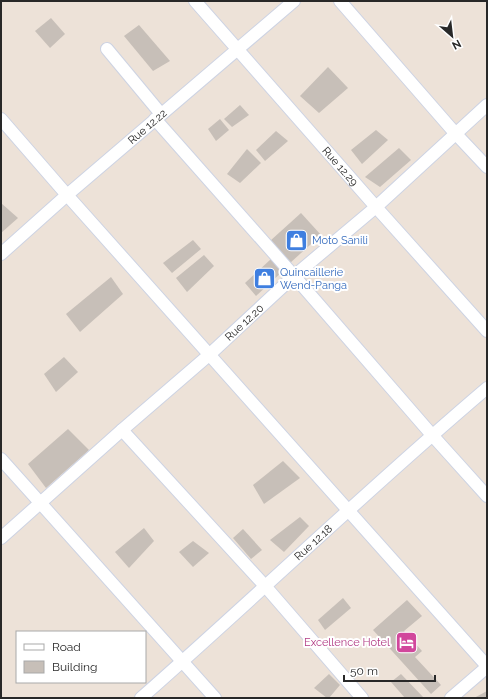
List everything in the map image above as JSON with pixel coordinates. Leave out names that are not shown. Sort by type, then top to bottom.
[{"type":"street","name":"Rue 12.29","points":[[195,1],[487,331]]},
{"type":"street","name":"Rue 12.22","points":[[1,254],[67,195],[294,1]]},
{"type":"street","points":[[340,1],[455,133],[487,167]]},
{"type":"street","points":[[107,49],[158,117],[432,435],[487,496]]},
{"type":"street","name":"Rue 12.20","points":[[1,538],[209,355],[294,276],[376,207],[487,105]]},
{"type":"street","points":[[1,119],[487,667],[451,698]]},
{"type":"street","name":"Rue 12.18","points":[[141,698],[266,587],[348,509],[487,388]]},
{"type":"street","points":[[122,430],[266,587],[362,698]]},
{"type":"street","points":[[1,459],[215,698]]},
{"type":"building","points":[[51,18],[65,34],[50,48],[35,31]]},
{"type":"building","points":[[139,25],[170,61],[153,71],[124,36]]},
{"type":"building","points":[[328,67],[348,88],[319,113],[300,96]]},
{"type":"building","points":[[240,105],[249,115],[232,127],[224,119]]},
{"type":"building","points":[[220,119],[229,130],[216,141],[208,129]]},
{"type":"building","points":[[376,130],[388,140],[362,164],[351,150]]},
{"type":"building","points":[[276,131],[288,141],[265,161],[256,150]]},
{"type":"building","points":[[399,148],[411,160],[380,187],[365,177]]},
{"type":"building","points":[[247,149],[261,163],[240,183],[227,174]]},
{"type":"building","points":[[1,203],[18,218],[1,233]]},
{"type":"building","points":[[301,213],[321,235],[290,263],[270,241]]},
{"type":"building","points":[[193,240],[201,249],[172,273],[163,263]]},
{"type":"building","points":[[204,255],[214,266],[187,292],[176,278]]},
{"type":"building","points":[[271,259],[283,271],[256,296],[245,283]]},
{"type":"building","points":[[111,277],[123,294],[80,332],[66,314]]},
{"type":"building","points":[[64,357],[78,372],[56,392],[44,374]]},
{"type":"building","points":[[68,429],[89,450],[46,488],[28,464]]},
{"type":"building","points":[[283,461],[300,478],[264,504],[253,485]]},
{"type":"building","points":[[300,517],[309,526],[284,552],[270,540]]},
{"type":"building","points":[[144,528],[154,541],[129,568],[115,552]]},
{"type":"building","points":[[243,529],[262,550],[251,559],[233,538]]},
{"type":"building","points":[[193,541],[209,553],[193,567],[179,552]]},
{"type":"building","points":[[343,598],[351,608],[325,630],[318,620]]},
{"type":"building","points":[[407,600],[422,616],[404,631],[422,651],[415,657],[441,685],[431,694],[373,630]]},
{"type":"building","points":[[329,674],[340,685],[329,698],[327,698],[314,688]]},
{"type":"building","points":[[401,674],[424,698],[405,698],[391,682]]},
{"type":"building","points":[[487,691],[487,698],[474,698]]},
{"type":"place","name":"Moto Sanili","points":[[297,240]]},
{"type":"place","name":"Quincaillerie Wend-Panga","points":[[264,278]]},
{"type":"place","name":"Excellence Hotel","points":[[406,642]]}]
